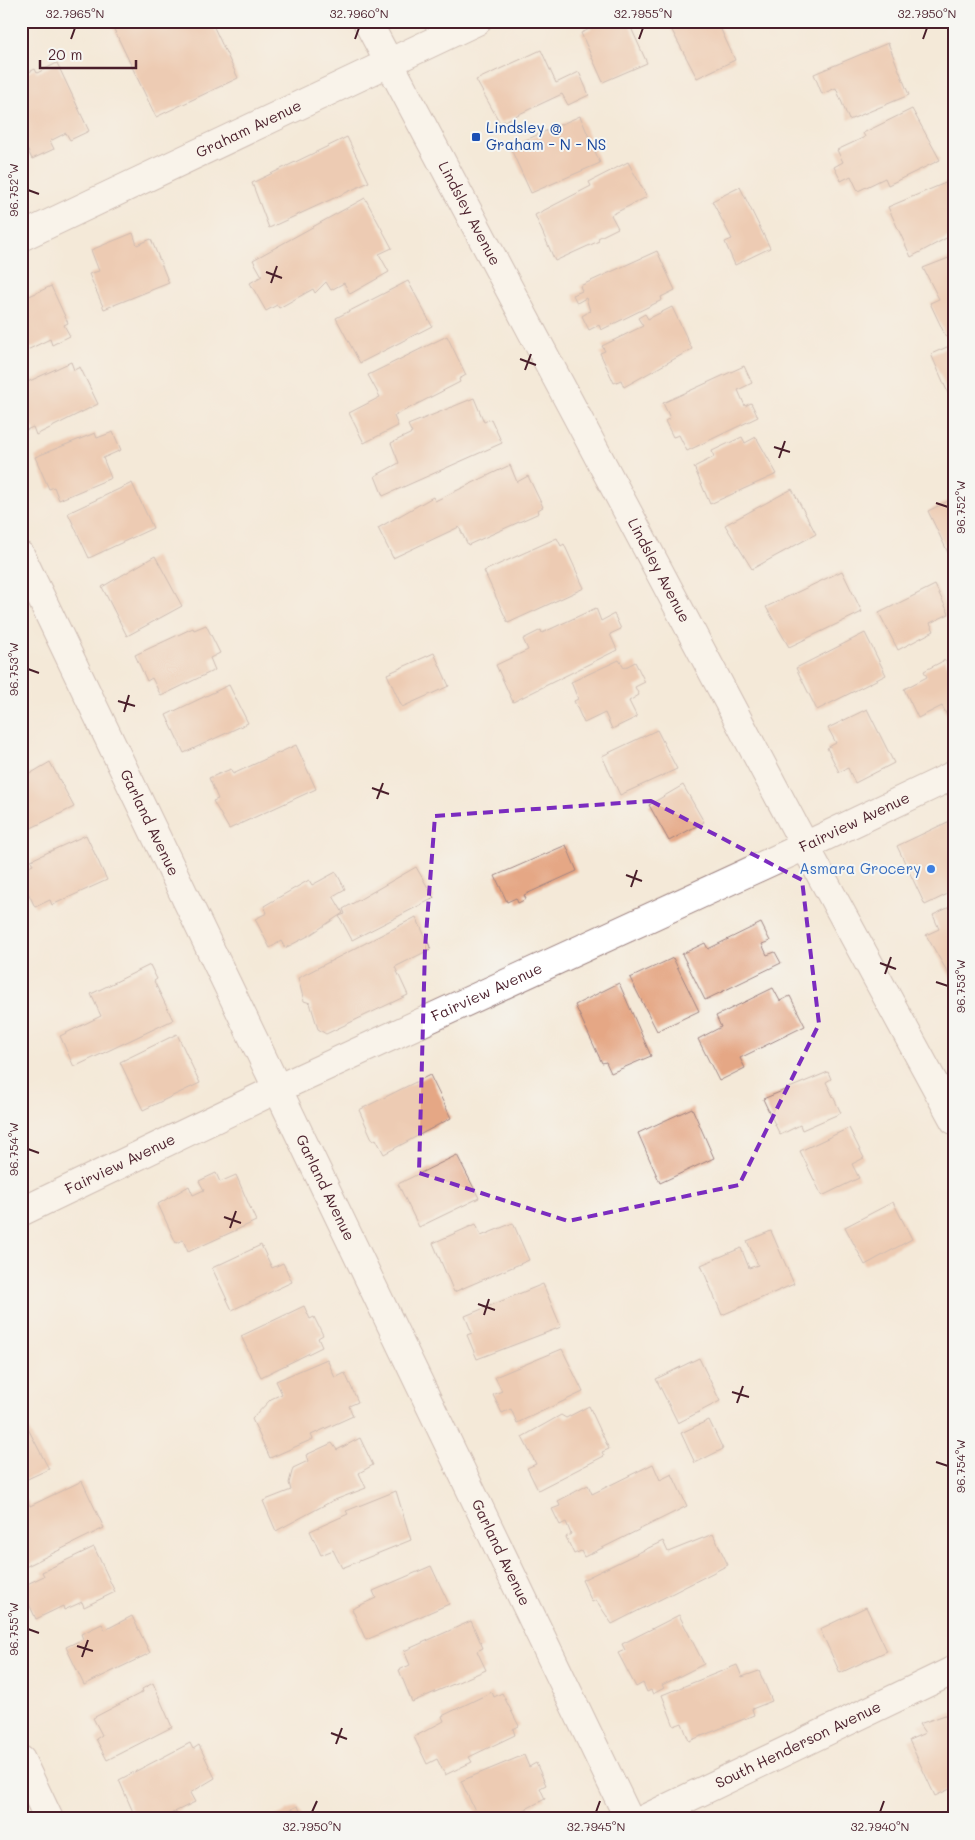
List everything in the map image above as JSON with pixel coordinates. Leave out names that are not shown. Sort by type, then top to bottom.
[{"type":"street","name":"Lindsley Avenue","points":[[367,21],[805,846],[954,1120]]},
{"type":"street","name":"Graham Avenue","points":[[21,237],[477,21]]},
{"type":"street","name":"Garland Avenue","points":[[21,556],[279,1088],[629,1819]]},
{"type":"street","name":"Fairview Avenue","points":[[21,1212],[279,1088],[805,846],[954,775]]},
{"type":"street","name":"South Henderson Avenue","points":[[644,1819],[954,1670]]},
{"type":"street","points":[[21,1760],[49,1819]]},
{"type":"highlighted area","points":[[651,801],[802,880],[819,1024],[739,1185],[568,1221],[419,1173],[425,948],[435,816]]},
{"type":"building","points":[[110,21],[211,21],[238,78],[156,117]]},
{"type":"building","points":[[589,21],[628,21],[647,63],[603,82],[581,33],[592,28]]},
{"type":"building","points":[[667,21],[717,21],[735,60],[697,78]]},
{"type":"building","points":[[888,43],[909,95],[849,120],[836,88],[822,94],[814,74]]},
{"type":"building","points":[[541,50],[556,83],[579,72],[589,95],[568,105],[562,94],[500,123],[476,80]]},
{"type":"building","points":[[57,63],[89,131],[70,140],[66,133],[50,141],[54,149],[32,159],[21,137],[21,76],[35,69],[37,73]]},
{"type":"building","points":[[912,109],[940,160],[888,185],[885,178],[858,191],[851,176],[841,181],[834,167],[843,162],[837,150],[865,137],[863,133]]},
{"type":"building","points":[[580,116],[600,163],[531,193],[510,147]]},
{"type":"building","points":[[347,137],[369,182],[269,228],[252,183]]},
{"type":"building","points":[[628,162],[647,197],[611,215],[618,228],[598,238],[599,241],[555,261],[535,215],[591,186],[589,182]]},
{"type":"building","points":[[950,181],[954,187],[954,234],[911,257],[888,207]]},
{"type":"building","points":[[740,187],[770,248],[735,265],[725,242],[732,239],[712,201]]},
{"type":"building","points":[[365,198],[392,248],[379,254],[389,272],[350,294],[344,283],[331,290],[326,282],[315,293],[313,289],[279,308],[277,305],[266,311],[250,283],[262,276],[253,260]]},
{"type":"building","points":[[133,233],[137,245],[151,239],[169,283],[104,309],[89,274],[99,271],[91,250]]},
{"type":"building","points":[[657,251],[675,290],[661,297],[662,300],[601,330],[599,325],[589,330],[582,316],[590,311],[586,298],[577,303],[573,295],[582,291],[580,286]]},
{"type":"building","points":[[954,256],[954,333],[946,337],[930,303],[939,299],[923,268]]},
{"type":"building","points":[[408,281],[432,326],[360,363],[336,318]]},
{"type":"building","points":[[51,286],[68,323],[64,325],[70,336],[52,345],[50,339],[21,353],[21,300]]},
{"type":"building","points":[[672,307],[692,349],[624,387],[621,380],[614,383],[600,353],[605,351],[602,346],[643,326],[638,318],[645,314],[648,319]]},
{"type":"building","points":[[447,336],[466,375],[459,379],[460,382],[394,416],[398,426],[364,443],[349,413],[380,397],[368,375]]},
{"type":"building","points":[[954,344],[954,398],[951,400],[931,354]]},
{"type":"building","points":[[71,362],[74,370],[80,367],[98,404],[36,435],[33,427],[24,431],[21,425],[21,385]]},
{"type":"building","points":[[744,366],[752,383],[738,390],[745,406],[751,403],[758,417],[687,451],[679,435],[673,437],[665,421],[670,418],[663,403]]},
{"type":"building","points":[[474,398],[484,422],[491,419],[502,443],[383,496],[375,476],[399,463],[391,443],[412,433],[408,425]]},
{"type":"building","points":[[113,432],[121,450],[103,458],[111,478],[59,500],[54,487],[49,489],[35,457],[95,433],[97,438]]},
{"type":"building","points":[[742,437],[745,443],[756,437],[777,474],[710,504],[694,467],[714,457],[712,451]]},
{"type":"building","points":[[510,465],[517,482],[528,476],[543,507],[538,510],[539,513],[468,545],[459,527],[393,558],[378,528],[433,497],[435,501]]},
{"type":"building","points":[[132,483],[153,528],[89,558],[68,513]]},
{"type":"building","points":[[792,489],[816,534],[752,569],[725,525]]},
{"type":"building","points":[[954,498],[954,560],[952,561],[928,511]]},
{"type":"building","points":[[557,538],[561,546],[564,544],[584,588],[508,623],[484,571]]},
{"type":"building","points":[[155,556],[182,606],[127,636],[102,587]]},
{"type":"building","points":[[842,571],[862,612],[789,647],[766,607]]},
{"type":"building","points":[[935,585],[949,614],[930,623],[934,631],[898,650],[879,613]]},
{"type":"building","points":[[596,608],[601,621],[614,614],[621,629],[610,634],[617,650],[513,702],[496,665],[528,650],[523,639],[541,630],[542,633]]},
{"type":"building","points":[[206,625],[220,653],[210,658],[215,670],[161,696],[152,678],[147,681],[135,655],[193,628],[194,630]]},
{"type":"building","points":[[865,633],[886,675],[817,710],[796,668]]},
{"type":"building","points":[[434,653],[449,686],[402,707],[387,674]]},
{"type":"building","points":[[619,660],[624,668],[635,662],[645,682],[635,687],[639,695],[629,701],[637,717],[612,729],[605,713],[584,723],[574,701],[578,699],[571,682]]},
{"type":"building","points":[[945,660],[948,665],[954,662],[954,728],[942,706],[918,718],[904,689],[927,677],[924,671]]},
{"type":"building","points":[[229,685],[248,723],[184,753],[166,715]]},
{"type":"building","points":[[867,709],[894,763],[855,783],[848,768],[839,772],[827,748],[836,743],[828,728]]},
{"type":"building","points":[[657,730],[677,769],[620,795],[602,756]]},
{"type":"building","points":[[296,745],[316,789],[229,829],[213,801],[218,799],[209,778],[231,769],[233,774]]},
{"type":"building","points":[[50,762],[74,807],[21,833],[21,779]]},
{"type":"building","points":[[683,785],[704,822],[669,841],[649,805]]},
{"type":"building","name":"Asmara Grocery","points":[[954,819],[954,891],[925,905],[897,846]]},
{"type":"building","points":[[86,835],[107,880],[52,905],[50,900],[35,907],[21,878],[21,870],[33,865],[31,860]]},
{"type":"building","points":[[566,845],[577,871],[524,895],[526,899],[518,903],[516,898],[507,902],[495,876]]},
{"type":"building","points":[[416,867],[434,898],[352,940],[339,916],[345,914],[343,909]]},
{"type":"building","points":[[336,872],[345,889],[333,896],[343,913],[310,935],[285,948],[281,941],[270,948],[255,919],[267,913],[264,906],[309,880],[312,885]]},
{"type":"building","points":[[954,905],[954,976],[951,978],[926,935],[939,929],[933,915]]},
{"type":"building","points":[[416,917],[431,949],[395,967],[408,995],[326,1034],[318,1029],[310,1003],[304,1001],[298,978]]},
{"type":"building","points":[[761,923],[770,941],[762,944],[767,955],[775,952],[781,963],[705,1000],[682,954],[705,943],[708,949]]},
{"type":"building","points":[[673,958],[699,1011],[657,1031],[630,978]]},
{"type":"building","points":[[150,965],[157,979],[154,981],[173,1020],[74,1067],[60,1036],[101,1016],[91,994]]},
{"type":"building","points":[[619,983],[651,1056],[611,1073],[606,1062],[602,1063],[575,1005]]},
{"type":"building","points":[[773,988],[780,1001],[790,996],[805,1026],[740,1058],[745,1068],[719,1081],[698,1039],[721,1027],[716,1016]]},
{"type":"building","points":[[177,1034],[200,1083],[143,1110],[120,1062]]},
{"type":"building","points":[[828,1072],[831,1079],[826,1082],[841,1113],[802,1130],[800,1125],[780,1135],[763,1099]]},
{"type":"building","points":[[430,1075],[451,1118],[384,1154],[376,1139],[373,1141],[359,1110]]},
{"type":"building","points":[[692,1108],[714,1158],[660,1183],[638,1133]]},
{"type":"building","points":[[849,1128],[864,1158],[852,1164],[859,1178],[822,1196],[800,1151]]},
{"type":"building","points":[[457,1155],[479,1198],[419,1227],[398,1184]]},
{"type":"building","points":[[216,1173],[220,1182],[236,1175],[256,1221],[188,1252],[183,1240],[176,1243],[158,1204],[189,1186],[193,1195],[204,1190],[199,1181]]},
{"type":"building","points":[[893,1202],[912,1239],[865,1265],[845,1227]]},
{"type":"building","points":[[513,1223],[529,1260],[454,1292],[433,1243],[476,1224],[481,1236]]},
{"type":"building","points":[[771,1231],[794,1284],[722,1315],[701,1265],[741,1248],[749,1268],[758,1265],[747,1241]]},
{"type":"building","points":[[261,1245],[272,1268],[283,1263],[292,1282],[232,1310],[212,1268]]},
{"type":"building","points":[[543,1284],[561,1327],[477,1359],[467,1335],[472,1333],[465,1316]]},
{"type":"building","points":[[304,1306],[310,1319],[314,1317],[323,1335],[318,1338],[322,1347],[261,1377],[241,1336]]},
{"type":"building","points":[[562,1349],[583,1392],[517,1423],[511,1409],[502,1413],[493,1395],[502,1391],[495,1377]]},
{"type":"building","points":[[699,1358],[720,1401],[678,1423],[656,1379]]},
{"type":"building","points":[[327,1359],[335,1378],[345,1373],[358,1402],[349,1406],[353,1416],[311,1435],[313,1439],[270,1458],[252,1419],[271,1399],[282,1394],[276,1381]]},
{"type":"building","points":[[589,1406],[609,1449],[602,1452],[604,1456],[538,1490],[527,1468],[536,1464],[522,1437],[561,1415],[566,1418]]},
{"type":"building","points":[[709,1420],[723,1449],[695,1463],[681,1433]]},
{"type":"building","points":[[25,1423],[49,1469],[21,1482],[21,1425]]},
{"type":"building","points":[[360,1438],[373,1465],[359,1473],[366,1488],[332,1501],[276,1531],[263,1501],[291,1490],[289,1483],[293,1468],[308,1461],[306,1455],[332,1443],[337,1450]]},
{"type":"building","points":[[653,1464],[660,1480],[672,1474],[687,1506],[584,1557],[581,1551],[574,1554],[566,1537],[571,1534],[566,1522],[560,1525],[552,1509],[560,1506],[558,1501],[588,1485],[592,1494]]},
{"type":"building","points":[[82,1481],[104,1528],[21,1569],[21,1502],[27,1500],[30,1506]]},
{"type":"building","points":[[396,1491],[411,1540],[342,1568],[333,1550],[321,1555],[310,1531],[348,1514],[346,1511]]},
{"type":"building","points":[[713,1534],[728,1565],[612,1624],[596,1600],[592,1602],[582,1580],[663,1541],[668,1552]]},
{"type":"building","points":[[94,1547],[115,1592],[84,1607],[82,1602],[64,1610],[63,1606],[36,1619],[21,1587],[44,1576],[42,1572]]},
{"type":"building","points":[[431,1566],[449,1604],[366,1640],[352,1609],[376,1598],[373,1591]]},
{"type":"building","points":[[866,1607],[887,1651],[840,1673],[820,1629]]},
{"type":"building","points":[[679,1615],[704,1664],[662,1685],[664,1688],[653,1694],[651,1690],[647,1692],[643,1683],[636,1687],[618,1653],[625,1650],[622,1644]]},
{"type":"building","points":[[132,1616],[150,1653],[84,1685],[66,1647],[83,1639],[81,1634],[102,1624],[105,1630]]},
{"type":"building","points":[[471,1621],[483,1648],[477,1651],[486,1670],[412,1702],[399,1670],[410,1665],[404,1651]]},
{"type":"building","points":[[737,1665],[742,1677],[759,1671],[772,1701],[752,1709],[754,1715],[689,1741],[682,1723],[674,1726],[662,1695]]},
{"type":"building","points":[[153,1683],[172,1727],[107,1760],[96,1739],[102,1735],[93,1718],[143,1692],[142,1689]]},
{"type":"building","points":[[492,1692],[494,1697],[502,1693],[519,1726],[513,1729],[515,1735],[469,1757],[472,1762],[445,1775],[437,1759],[427,1764],[414,1737],[444,1721],[442,1716]]},
{"type":"building","points":[[954,1712],[954,1787],[935,1796],[909,1740],[925,1733],[919,1724]]},
{"type":"building","points":[[190,1743],[193,1749],[199,1745],[215,1778],[190,1793],[195,1802],[160,1819],[136,1819],[119,1780]]},
{"type":"building","points":[[524,1755],[529,1767],[536,1763],[546,1785],[540,1788],[545,1799],[507,1819],[479,1819],[461,1781]]},
{"type":"building","points":[[298,1806],[303,1819],[269,1819]]},
{"type":"place","name":"Lindsley @ Graham - N - NS","points":[[476,137]]},
{"type":"place","name":"Asmara Grocery","points":[[931,869]]}]
